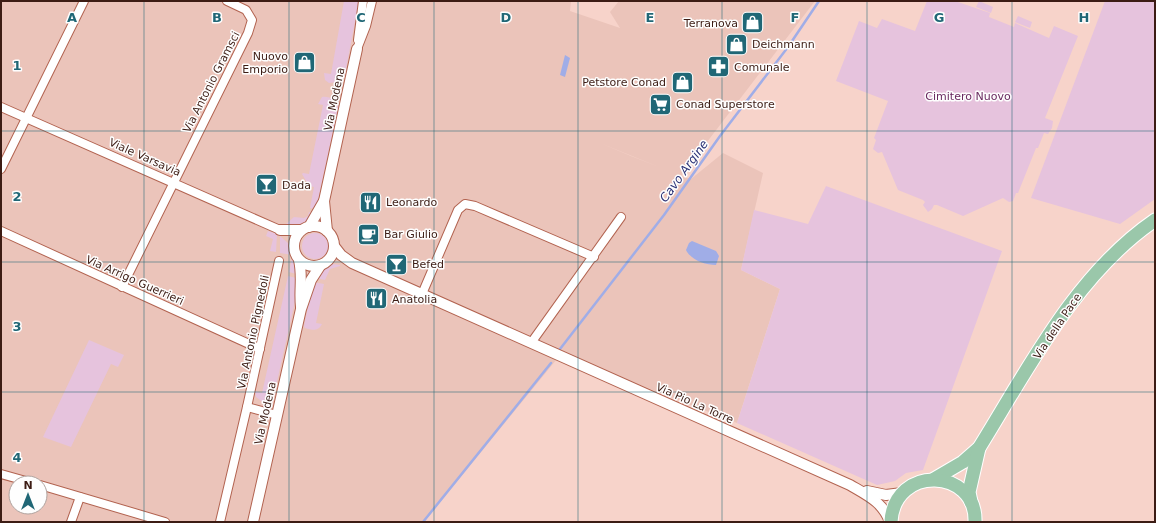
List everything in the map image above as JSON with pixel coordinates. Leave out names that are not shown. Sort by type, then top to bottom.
[{"type":"main road","name":"Via della Pace","points":[[934,479],[964,462],[978,448],[1061,318],[1084,288],[1119,249],[1155,220]]},
{"type":"main road","name":"Via della Pace","points":[[971,502],[970,484],[978,448]]},
{"type":"main road","points":[[891,522],[893,507],[902,493],[913,484],[934,479],[942,480],[955,485],[971,502],[976,521]]},
{"type":"street","points":[[1,168],[84,1]]},
{"type":"street","name":"Via Antonio Gramsci","points":[[122,287],[172,182],[248,34],[252,20],[246,10],[227,1]]},
{"type":"street","name":"Via Modena","points":[[327,231],[324,201],[357,49],[364,1]]},
{"type":"street","name":"Via Modena","points":[[357,49],[366,26],[372,1]]},
{"type":"street","name":"Viale Varsavia","points":[[1,107],[280,230],[293,245]]},
{"type":"street","name":"Via Modena","points":[[305,228],[324,201]]},
{"type":"street","points":[[422,294],[458,210],[465,204],[475,206],[594,257]]},
{"type":"street","points":[[532,343],[621,217]]},
{"type":"street","points":[[318,227],[327,231],[332,238],[334,246],[332,256],[322,264],[310,266],[299,260],[293,245],[297,234],[305,228],[318,227]]},
{"type":"street","name":"Viale Varsavia","points":[[280,230],[305,228]]},
{"type":"street","name":"Via Arrigo Guerrieri","points":[[1,231],[260,349]]},
{"type":"street","name":"Via Pio La Torre","points":[[334,246],[341,255],[352,263],[850,485],[879,494],[902,493]]},
{"type":"street","name":"Via Antonio Pignedoli","points":[[220,522],[279,260]]},
{"type":"street","name":"Via Modena","points":[[299,260],[302,277],[300,294],[301,308]]},
{"type":"street","name":"Via Pio La Torre","points":[[322,264],[352,263]]},
{"type":"street","name":"Via Modena","points":[[253,522],[301,308],[310,280],[322,264]]},
{"type":"street","points":[[247,407],[277,415]]},
{"type":"street","name":"Via Pio La Torre","points":[[850,485],[879,503],[891,522]]},
{"type":"street","points":[[48,487],[165,522]]},
{"type":"street","points":[[71,522],[80,497]]},
{"type":"shaded area","points":[[1,1],[571,1],[570,11],[620,28],[610,12],[619,1],[815,1],[681,176],[691,179],[723,153],[763,173],[741,270],[780,289],[737,423],[561,354],[424,522],[1,522]],"holes":[[[600,143],[659,167],[631,156]]]},
{"type":"green space","points":[[344,1],[359,1],[345,74],[338,82],[329,83],[325,80],[324,73],[331,74]]},
{"type":"green space","name":"Cimitero Nuovo","points":[[927,1],[955,1],[990,13],[989,17],[1014,27],[1015,23],[1049,38],[1054,26],[1078,36],[1045,118],[1053,121],[1052,128],[1048,134],[1044,133],[1038,148],[1036,148],[1018,193],[1016,193],[1013,201],[1009,202],[1003,198],[963,216],[937,205],[934,205],[928,212],[923,205],[925,202],[923,200],[898,190],[882,152],[878,153],[873,149],[876,140],[874,138],[888,101],[836,81],[859,21],[877,28],[882,19],[915,31]]},
{"type":"green space","points":[[979,1],[993,7],[991,13],[976,7]]},
{"type":"green space","points":[[1105,1],[1155,1],[1155,199],[1120,224],[1031,198]]},
{"type":"green space","points":[[1018,16],[1032,22],[1030,28],[1015,22]]},
{"type":"green space","points":[[322,97],[333,99],[338,108],[316,209],[310,208],[314,187],[309,186],[302,174],[309,174],[323,105],[318,104]]},
{"type":"green space","points":[[826,186],[1002,251],[923,470],[906,473],[895,481],[877,485],[737,423],[780,289],[741,270],[754,210],[808,224]]},
{"type":"green space","points":[[309,212],[314,213],[305,222],[293,226],[284,226],[294,217],[304,218],[308,216]]},
{"type":"green space","points":[[268,231],[277,234],[276,252],[270,251],[273,239],[266,236]]},
{"type":"green space","points":[[315,233],[324,237],[328,246],[324,255],[315,259],[306,255],[302,246],[306,237]]},
{"type":"green space","points":[[280,236],[289,244],[292,255],[280,253]]},
{"type":"green space","points":[[292,258],[296,263],[300,275],[289,272]]},
{"type":"green space","points":[[333,264],[340,266],[330,269],[325,280],[315,278],[319,271]]},
{"type":"green space","points":[[288,276],[300,279],[274,395],[271,402],[264,403],[256,397],[255,391],[262,393]]},
{"type":"green space","points":[[313,282],[324,284],[316,323],[322,324],[315,330],[305,328],[304,326]]},
{"type":"green space","points":[[89,340],[124,355],[118,367],[111,364],[71,447],[43,437]]},
{"type":"water","points":[[565,55],[570,58],[565,77],[560,75]]},
{"type":"water","points":[[692,241],[716,251],[719,256],[716,265],[703,263],[688,254],[686,250],[689,243]]},
{"type":"waterway","name":"Cavo Argine","points":[[560,349],[664,215],[720,136],[788,47],[819,1]]},
{"type":"waterway","points":[[423,522],[551,363]]},
{"type":"place","name":"Terranova","points":[[753,23]]},
{"type":"place","name":"Deichmann","points":[[737,44]]},
{"type":"place","name":"Nuovo Emporio","points":[[304,62]]},
{"type":"place","name":"Comunale","points":[[719,67]]},
{"type":"place","name":"Petstore Conad","points":[[682,82]]},
{"type":"place","name":"Conad Superstore","points":[[661,104]]},
{"type":"place","name":"Dada","points":[[266,185]]},
{"type":"place","name":"Leonardo","points":[[371,202]]},
{"type":"place","name":"Bar Giulio","points":[[368,234]]},
{"type":"place","name":"Befed","points":[[396,264]]},
{"type":"place","name":"Anatolia","points":[[376,299]]}]
